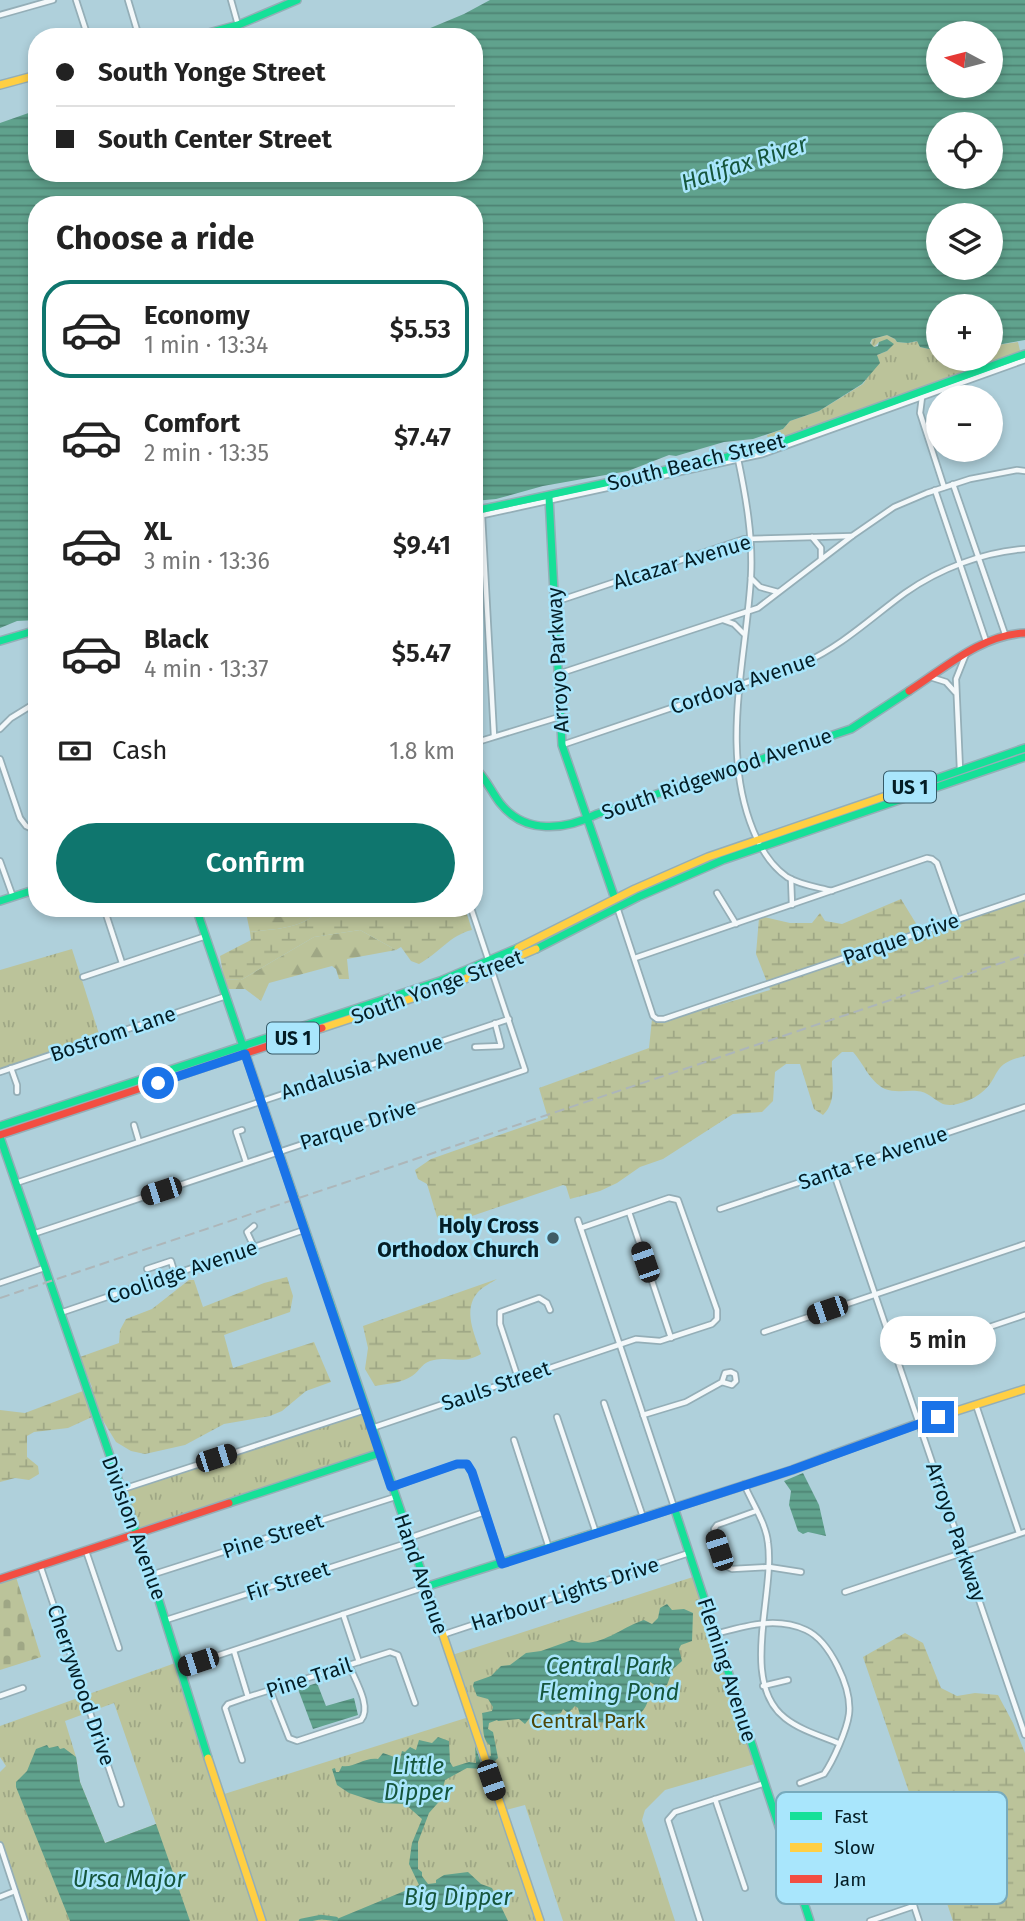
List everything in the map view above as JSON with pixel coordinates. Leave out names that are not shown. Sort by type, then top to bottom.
[{"type":"street","points":[[0,15],[53,0]]},
{"type":"street","points":[[76,0],[85,28]]},
{"type":"street","points":[[128,0],[136,28]]},
{"type":"street","points":[[231,0],[238,25]]},
{"type":"street","points":[[227,28],[297,0]]},
{"type":"street","points":[[0,85],[28,77]]},
{"type":"street","name":"South Beach Street","points":[[483,512],[737,457],[906,401],[913,395],[923,394],[1025,354]]},
{"type":"street","points":[[920,413],[906,401],[1025,360]]},
{"type":"street","points":[[923,394],[920,413],[944,487]]},
{"type":"street","points":[[737,457],[751,538],[751,578],[739,685],[738,767],[742,797],[759,843],[776,868],[800,884],[832,891]]},
{"type":"street","points":[[1017,470],[1025,465]]},
{"type":"street","points":[[558,674],[758,608],[852,536],[894,508],[953,484],[1017,470],[1025,471]]},
{"type":"street","points":[[953,484],[1005,634]]},
{"type":"street","points":[[935,490],[986,641]]},
{"type":"street","name":"Arroyo Parkway","points":[[549,499],[562,745],[653,1016],[657,1019]]},
{"type":"street","name":"Alcazar Avenue","points":[[555,602],[751,538],[852,536]]},
{"type":"street","points":[[812,537],[821,548],[821,560]]},
{"type":"street","name":"Cordova Avenue","points":[[562,745],[804,663],[825,654],[906,593],[942,571],[1008,550],[1025,549]]},
{"type":"street","points":[[483,572],[494,736]]},
{"type":"street","points":[[751,578],[765,589],[779,592]]},
{"type":"street","points":[[721,619],[734,624],[745,635]]},
{"type":"street","points":[[0,641],[28,633]]},
{"type":"street","name":"South Ridgewood Avenue","points":[[483,774],[508,812],[527,824],[559,828],[851,729],[986,641],[1005,634],[1025,633]]},
{"type":"street","points":[[960,770],[955,692],[958,671],[966,653]]},
{"type":"street","points":[[929,677],[946,682],[955,692]]},
{"type":"street","points":[[0,729],[28,708]]},
{"type":"street","points":[[483,740],[559,717]]},
{"type":"street","name":"US 1","points":[[861,808],[893,793],[1025,748]]},
{"type":"street","name":"US 1","points":[[861,808],[886,804],[1025,757]]},
{"type":"street","points":[[0,759],[20,818],[28,827]]},
{"type":"street","points":[[886,804],[893,793]]},
{"type":"street","name":"South Yonge Street","points":[[0,1126],[128,1084],[340,1023],[422,996],[555,940],[607,912],[626,894],[685,866],[861,808]]},
{"type":"street","name":"South Yonge Street","points":[[0,1136],[368,1005],[490,966],[553,932],[616,903],[759,843]]},
{"type":"street","points":[[635,958],[927,859],[937,863],[957,920]]},
{"type":"street","points":[[0,861],[13,897]]},
{"type":"street","points":[[791,879],[792,905]]},
{"type":"street","points":[[0,901],[28,892]]},
{"type":"street","points":[[717,893],[736,924]]},
{"type":"street","name":"Parque Drive","points":[[657,1019],[664,1019],[1025,897]]},
{"type":"street","points":[[107,917],[122,963]]},
{"type":"street","name":"Hand Avenue","points":[[199,917],[540,1921]]},
{"type":"street","points":[[474,917],[509,1019]]},
{"type":"street","points":[[83,977],[206,936]]},
{"type":"street","name":"Bostrom Lane","points":[[0,1072],[226,996]]},
{"type":"street","points":[[340,1023],[366,1011],[368,1005]]},
{"type":"street","name":"Parque Drive","points":[[33,1234],[525,1070],[509,1019]]},
{"type":"street","name":"Andalusia Avenue","points":[[16,1184],[509,1019]]},
{"type":"street","points":[[475,1047],[501,1046],[495,1023]]},
{"type":"street","points":[[11,1069],[17,1092]]},
{"type":"street","points":[[120,1095],[128,1084]]},
{"type":"street","name":"Santa Fe Avenue","points":[[720,1209],[1025,1107]]},
{"type":"street","points":[[134,1125],[139,1142]]},
{"type":"street","points":[[242,1130],[236,1132],[246,1162]]},
{"type":"street","name":"Division Avenue","points":[[0,1136],[151,1575],[262,1921]]},
{"type":"street","name":"Arroyo Parkway","points":[[833,1171],[1025,1735]]},
{"type":"street","name":"Sauls Street","points":[[371,1428],[636,1339],[655,1342],[712,1324],[717,1319],[717,1310],[678,1200],[669,1198],[628,1212]]},
{"type":"street","points":[[581,1228],[628,1212],[671,1338]]},
{"type":"street","name":"Fleming Avenue","points":[[578,1220],[776,1815]]},
{"type":"street","points":[[254,1226],[247,1232],[254,1247]]},
{"type":"street","name":"Coolidge Avenue","points":[[59,1313],[304,1230]]},
{"type":"street","points":[[764,1332],[1025,1244]]},
{"type":"street","points":[[147,1269],[171,1261],[175,1274]]},
{"type":"street","points":[[0,1283],[44,1268]]},
{"type":"street","points":[[518,1378],[500,1324],[500,1312],[539,1298],[547,1303],[550,1310]]},
{"type":"street","points":[[897,1358],[1025,1315]]},
{"type":"street","points":[[643,1415],[686,1402],[722,1382]]},
{"type":"street","points":[[180,1668],[792,1470],[919,1423],[1025,1388]]},
{"type":"street","points":[[604,1403],[643,1517]]},
{"type":"street","points":[[845,1592],[1022,1533],[976,1405]]},
{"type":"street","points":[[120,1490],[365,1410]]},
{"type":"street","points":[[557,1416],[596,1533]]},
{"type":"street","points":[[514,1440],[549,1548]]},
{"type":"street","points":[[0,1579],[380,1453]]},
{"type":"street","points":[[391,1487],[457,1464],[467,1464],[502,1564]]},
{"type":"street","points":[[744,1484],[768,1539],[769,1567],[760,1665],[763,1686],[773,1707],[786,1719],[838,1743]]},
{"type":"street","name":"Pine Street","points":[[151,1575],[395,1497]]},
{"type":"street","points":[[756,1511],[717,1525],[713,1534],[727,1569],[769,1567],[801,1572]]},
{"type":"street","name":"Fir Street","points":[[166,1620],[409,1540],[485,1512]]},
{"type":"street","points":[[86,1550],[119,1648]]},
{"type":"street","name":"Harbour Lights Drive","points":[[441,1635],[689,1553]]},
{"type":"street","name":"Cherrywood Drive","points":[[40,1565],[121,1804]]},
{"type":"street","points":[[343,1614],[359,1662]]},
{"type":"street","points":[[714,1634],[765,1623],[807,1631],[828,1648],[841,1676],[849,1702],[849,1715],[824,1774],[800,1783]]},
{"type":"street","points":[[234,1651],[248,1697]]},
{"type":"street","name":"Pine Trail","points":[[242,1760],[225,1708],[228,1704],[248,1697],[390,1652],[398,1655],[415,1703]]},
{"type":"street","points":[[270,1690],[289,1738],[294,1741],[309,1737],[364,1717],[366,1709],[349,1665]]},
{"type":"street","points":[[763,1686],[788,1680]]},
{"type":"street","points":[[0,1696],[23,1688]]},
{"type":"street","points":[[700,1921],[668,1820],[675,1812],[765,1783]]},
{"type":"street","points":[[715,1799],[745,1888]]},
{"type":"street","points":[[0,1844],[25,1921]]},
{"type":"street","points":[[0,1897],[15,1891]]},
{"type":"street","name":"Fleming Avenue","points":[[804,1904],[810,1921]]},
{"type":"street","points":[[870,1921],[914,1906],[919,1921]]},
{"type":"green space","points":[[887,335],[897,342],[918,341],[920,347],[926,348],[926,371],[976,371],[937,385],[926,385],[926,389],[770,445],[767,435],[783,429],[790,421],[819,411],[863,384],[875,366],[877,355],[887,351],[893,344],[879,342],[874,347],[871,346],[872,339]]},
{"type":"green space","points":[[1018,342],[1021,355],[1003,361],[1003,344]]},
{"type":"green space","points":[[901,899],[920,930],[767,982],[756,954],[759,918],[812,923],[820,913],[825,921],[842,924]]},
{"type":"green space","points":[[1025,900],[1025,1056],[1001,1067],[981,1093],[962,1103],[946,1105],[921,1092],[885,1089],[871,1077],[853,1052],[842,1052],[832,1061],[831,1103],[823,1115],[814,1109],[800,1064],[786,1064],[775,1072],[773,1101],[762,1112],[733,1114],[663,1159],[640,1167],[617,1183],[570,1199],[566,1186],[563,1185],[440,1227],[427,1184],[418,1179],[415,1170],[431,1159],[548,1118],[539,1088],[649,1048],[652,1019],[656,1022],[665,1021],[770,990],[769,986]]},
{"type":"green space","points":[[247,917],[311,917],[278,929],[250,932]]},
{"type":"green space","points":[[311,917],[468,917],[472,930],[457,936],[419,964],[411,961],[401,947],[396,950],[360,930],[314,937],[241,980],[224,979],[220,956],[251,940],[250,932],[278,929]]},
{"type":"green space","points":[[360,930],[396,950],[347,959],[349,979],[339,979],[332,966],[269,983],[261,1001],[245,989],[229,989],[224,979],[241,980],[314,937]]},
{"type":"green space","points":[[72,949],[100,1037],[0,1071],[0,970]]},
{"type":"green space","points":[[287,1277],[293,1296],[290,1312],[224,1335],[233,1368],[314,1342],[331,1382],[306,1391],[282,1411],[270,1416],[224,1424],[185,1445],[145,1454],[131,1451],[116,1442],[99,1414],[96,1415],[88,1389],[92,1387],[80,1357],[119,1343],[120,1330],[126,1319],[152,1309],[189,1280],[194,1280],[203,1307]]},
{"type":"green space","points":[[497,1279],[480,1290],[471,1307],[471,1323],[481,1354],[463,1360],[430,1361],[408,1378],[375,1386],[365,1369],[368,1348],[363,1326]]},
{"type":"green space","points":[[83,1391],[92,1417],[68,1428],[34,1432],[27,1436],[27,1457],[38,1466],[39,1474],[29,1480],[15,1478],[0,1482],[0,1410],[25,1413]]},
{"type":"green space","points":[[363,1413],[377,1452],[137,1531],[123,1491]]},
{"type":"green space","name":"Central Park","points":[[696,1576],[758,1763],[665,1790],[645,1810],[642,1820],[675,1921],[563,1921],[525,1805],[502,1811],[540,1921],[25,1921],[0,1845],[0,1772],[6,1766],[0,1757],[0,1726],[178,1662],[221,1795],[469,1717],[449,1656]],"holes":[[[114,1703],[156,1824],[105,1843],[80,1782],[65,1721]]]},
{"type":"green space","points":[[16,1577],[41,1657],[0,1670],[0,1582]]},
{"type":"green space","points":[[905,1633],[923,1643],[941,1688],[957,1696],[975,1693],[998,1695],[1025,1753],[1025,1921],[953,1921],[947,1904],[1007,1904],[1007,1792],[909,1792],[863,1657]]},
{"type":"water","name":"Halifax River","points":[[490,0],[1025,0],[1025,340],[1003,344],[1003,294],[926,294],[926,348],[920,347],[917,341],[897,342],[887,335],[872,339],[870,343],[874,347],[887,339],[894,344],[877,355],[880,363],[862,384],[819,411],[790,421],[783,429],[753,439],[724,442],[676,456],[669,455],[628,471],[483,500],[483,196],[28,196],[28,620],[17,621],[0,628],[0,123],[28,113],[28,182],[483,182],[483,28],[430,28]]},
{"type":"water","points":[[803,1473],[819,1505],[826,1536],[798,1531],[789,1505],[791,1491],[784,1481]]},
{"type":"water","name":"Central Park Fleming Pond","points":[[667,1604],[672,1610],[684,1609],[693,1613],[692,1641],[681,1645],[679,1649],[682,1661],[673,1669],[667,1685],[658,1687],[650,1682],[648,1700],[640,1714],[626,1720],[593,1722],[595,1717],[580,1715],[575,1706],[568,1713],[563,1709],[561,1713],[548,1716],[543,1711],[539,1712],[537,1720],[529,1719],[525,1724],[519,1719],[497,1720],[489,1723],[488,1729],[493,1732],[498,1758],[490,1766],[487,1757],[491,1756],[490,1745],[484,1735],[482,1713],[492,1711],[493,1707],[488,1699],[477,1696],[474,1682],[491,1676],[501,1666],[510,1665],[526,1653],[541,1651],[572,1640],[581,1643],[600,1640],[644,1620],[652,1624],[658,1618],[660,1608]]},
{"type":"water","points":[[317,1683],[326,1706],[354,1698],[358,1715],[313,1729],[298,1689]]},
{"type":"water","points":[[438,1737],[449,1741],[450,1762],[453,1767],[469,1762],[476,1763],[475,1746],[483,1769],[467,1768],[445,1780],[444,1796],[429,1813],[418,1842],[418,1869],[428,1884],[436,1883],[436,1880],[444,1875],[468,1872],[481,1884],[492,1888],[508,1921],[332,1921],[419,1885],[409,1864],[412,1843],[422,1819],[405,1804],[379,1803],[349,1793],[337,1785],[332,1769],[335,1768],[336,1772],[339,1772],[342,1766],[378,1759],[383,1753],[400,1759],[402,1751],[405,1752],[410,1747],[416,1750],[419,1740],[432,1743]]},
{"type":"water","name":"Ursa Major","points":[[47,1745],[49,1748],[64,1748],[76,1757],[80,1782],[105,1843],[156,1824],[190,1921],[70,1921],[16,1787],[16,1782],[27,1771],[36,1749]]},
{"type":"waterway","points":[[301,1921],[321,1917],[336,1919]]},
{"type":"railway","points":[[0,1298],[1025,955]]},
{"type":"traffic: fast","points":[[227,28],[297,0]]},
{"type":"traffic: fast","points":[[483,509],[727,457],[779,443],[1025,354]]},
{"type":"traffic: fast","points":[[549,497],[562,745],[615,899]]},
{"type":"traffic: fast","points":[[0,641],[28,633]]},
{"type":"traffic: fast","points":[[483,778],[500,803],[521,820],[546,827],[572,824],[851,729],[909,691]]},
{"type":"traffic: fast","points":[[892,794],[1025,748]]},
{"type":"traffic: fast","points":[[536,949],[638,897],[723,860],[1025,757]]},
{"type":"traffic: fast","points":[[0,901],[28,892]]},
{"type":"traffic: fast","points":[[199,917],[424,1579]]},
{"type":"traffic: fast","points":[[0,1126],[440,981],[518,948]]},
{"type":"traffic: fast","points":[[0,1137],[151,1575],[208,1758]]},
{"type":"traffic: fast","points":[[229,1503],[380,1453]]},
{"type":"traffic: fast","points":[[425,1587],[792,1470],[834,1454]]},
{"type":"traffic: fast","points":[[674,1507],[776,1818]]},
{"type":"traffic: fast","points":[[804,1904],[810,1921]]},
{"type":"traffic: slow","points":[[0,85],[28,77]]},
{"type":"traffic: slow","points":[[518,948],[635,889],[708,857],[892,794]]},
{"type":"traffic: slow","points":[[322,1028],[446,987],[536,949]]},
{"type":"traffic: slow","points":[[834,1454],[1025,1389]]},
{"type":"traffic: slow","points":[[424,1579],[540,1921]]},
{"type":"traffic: slow","points":[[208,1758],[262,1921]]},
{"type":"traffic: jam","points":[[909,691],[978,646],[1009,635],[1025,633]]},
{"type":"traffic: jam","points":[[0,1135],[322,1028]]},
{"type":"traffic: jam","points":[[0,1579],[229,1503]]},
{"type":"place","name":"Holy Cross Orthodox Church","points":[[553,1238]]},
{"type":"route","points":[[158,1083],[245,1054],[391,1487],[457,1464],[467,1464],[502,1564],[792,1470],[938,1417]]},
{"type":"water label","name":"Little Dipper","points":[[418,1779]]},
{"type":"water label","name":"Big Dipper","points":[[458,1897]]}]
